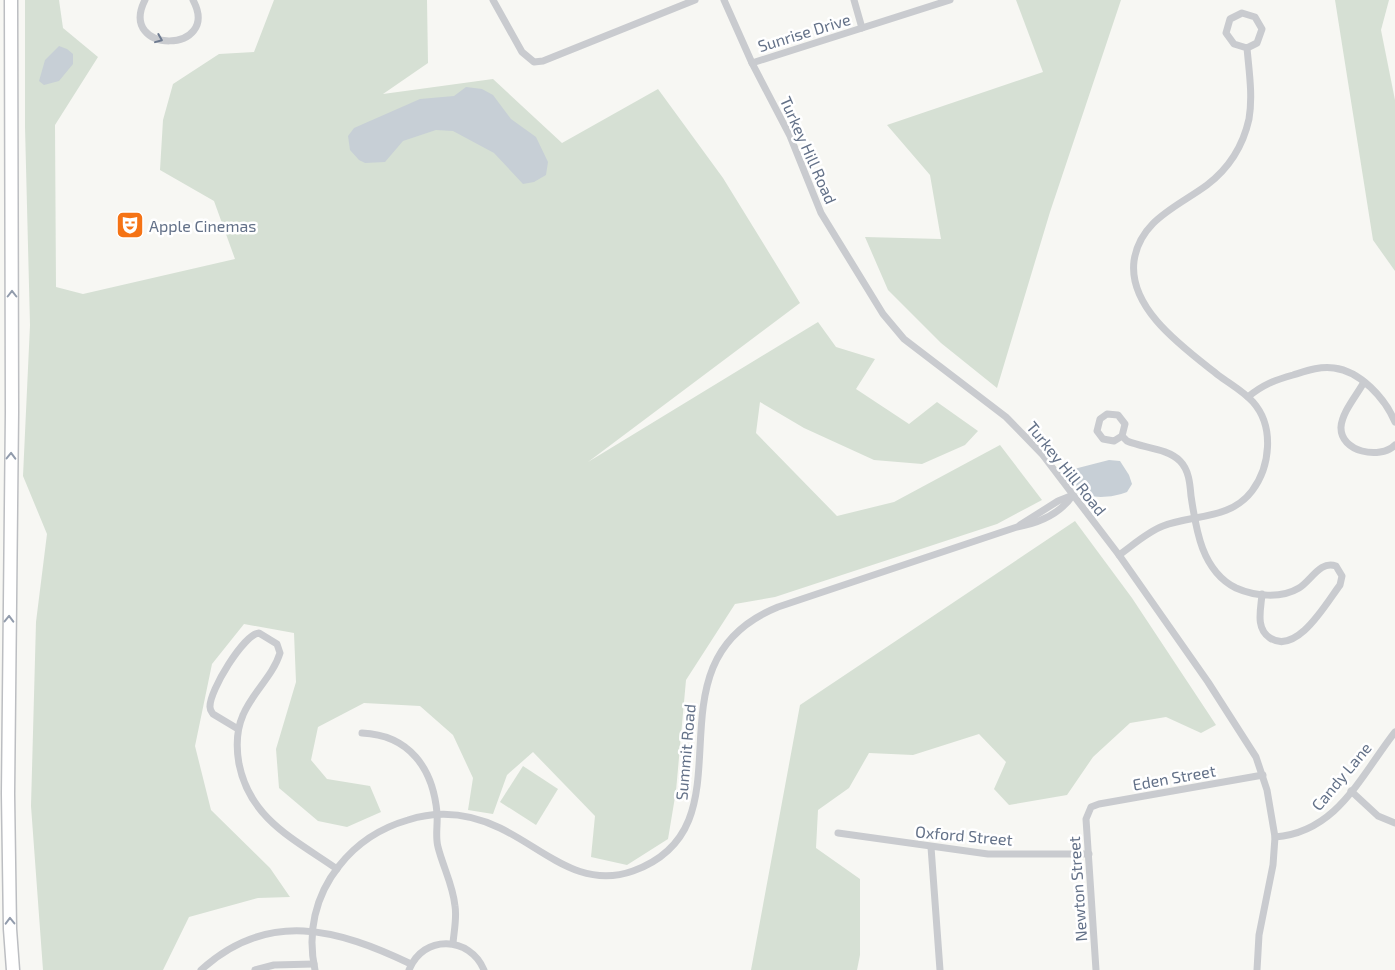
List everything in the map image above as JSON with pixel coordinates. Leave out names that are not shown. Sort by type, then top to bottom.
[{"type":"highway","points":[[11,0],[12,412],[8,794],[10,929],[13,970]]},
{"type":"street","points":[[145,0],[141,14],[145,30],[156,40],[167,43],[179,41],[193,29],[197,16],[193,0]]},
{"type":"street","points":[[493,0],[522,52],[534,62],[543,61],[695,0]]},
{"type":"street","name":"Turkey Hill Road","points":[[724,0],[752,63],[790,136],[808,185],[828,226],[892,327],[916,348],[1013,423],[1042,454],[1119,556],[1217,696],[1256,757],[1263,775],[1271,807],[1275,837],[1273,865],[1259,935],[1257,970]]},
{"type":"street","points":[[854,0],[862,28]]},
{"type":"street","name":"Sunrise Drive","points":[[752,63],[950,0]]},
{"type":"street","points":[[1242,13],[1256,17],[1262,29],[1257,43],[1247,48],[1234,44],[1226,33],[1230,19],[1242,13]]},
{"type":"street","points":[[1119,556],[1160,527],[1222,513],[1238,504],[1252,491],[1261,476],[1268,448],[1265,430],[1256,405],[1248,397],[1218,376],[1154,319],[1139,296],[1134,270],[1139,244],[1148,228],[1161,215],[1216,178],[1230,162],[1240,146],[1251,103],[1247,48]]},
{"type":"street","points":[[1248,397],[1270,382],[1320,368],[1341,369],[1364,382],[1384,402],[1395,422]]},
{"type":"street","points":[[1364,382],[1344,417],[1341,427],[1343,436],[1351,446],[1362,451],[1383,452],[1395,445]]},
{"type":"street","points":[[1112,414],[1121,418],[1125,428],[1122,436],[1114,442],[1103,439],[1097,428],[1101,418],[1112,414]]},
{"type":"street","points":[[1122,436],[1130,442],[1169,454],[1179,460],[1189,481],[1194,519],[1203,549],[1216,572],[1236,588],[1262,594],[1277,594],[1297,589],[1320,568],[1328,565],[1336,566],[1342,576],[1340,584],[1304,632],[1288,642],[1274,640],[1263,631],[1260,622],[1262,594]]},
{"type":"street","name":"Summit Road","points":[[315,967],[311,930],[317,908],[337,869],[355,849],[376,833],[403,821],[437,814],[470,817],[510,833],[553,862],[580,872],[616,875],[643,867],[670,848],[692,814],[698,785],[705,687],[721,650],[739,630],[761,614],[778,607],[1017,527],[1032,524],[1065,507],[1073,495]]},
{"type":"street","points":[[238,729],[215,716],[211,711],[210,703],[234,656],[247,639],[259,634],[273,640],[277,644],[280,653],[244,713],[238,729],[237,754],[242,782],[255,806],[277,828],[337,869]]},
{"type":"street","name":"Candy Lane","points":[[1275,837],[1307,831],[1324,821],[1351,791],[1395,732]]},
{"type":"street","points":[[362,733],[398,741],[413,752],[429,780],[437,814],[438,847],[456,907],[453,944]]},
{"type":"street","name":"Eden Street","points":[[1091,807],[1263,775]]},
{"type":"street","points":[[1351,791],[1378,816],[1395,823]]},
{"type":"street","name":"Newton Street","points":[[1091,807],[1086,814],[1096,970]]},
{"type":"street","name":"Oxford Street","points":[[838,834],[988,854],[1089,854]]},
{"type":"street","points":[[930,847],[940,970]]},
{"type":"street","points":[[201,970],[228,949],[244,940],[276,932],[311,930],[354,939],[410,967],[421,952],[429,947],[443,943],[453,944],[472,953],[484,970]]},
{"type":"street","points":[[256,970],[274,965],[315,967]]},
{"type":"shaded area","points":[[25,0],[59,0],[63,28],[98,57],[55,125],[56,287],[83,294],[235,259],[214,201],[160,170],[163,120],[173,84],[219,54],[254,52],[274,0],[427,0],[428,63],[383,94],[493,79],[562,143],[658,89],[723,178],[800,303],[588,462],[818,322],[836,347],[875,359],[856,389],[909,424],[937,402],[978,431],[965,445],[922,464],[874,460],[804,428],[760,402],[756,433],[837,516],[894,502],[1000,445],[1042,500],[997,524],[775,597],[735,604],[686,680],[676,791],[668,839],[627,865],[591,857],[595,816],[533,752],[507,775],[493,814],[468,810],[473,778],[453,735],[420,706],[364,703],[318,727],[311,760],[327,779],[370,786],[381,812],[347,827],[318,821],[279,788],[276,749],[296,682],[294,633],[244,624],[212,664],[195,746],[211,810],[270,868],[290,897],[258,898],[189,917],[163,970],[43,970],[31,806],[36,622],[47,534],[23,476],[30,325],[25,127]]},
{"type":"shaded area","points":[[1016,0],[1121,0],[1050,212],[997,388],[941,343],[888,290],[865,237],[941,239],[930,175],[887,125],[1043,72]]},
{"type":"shaded area","points":[[1335,0],[1389,0],[1381,30],[1395,100],[1395,271],[1373,240]]},
{"type":"shaded area","points":[[59,46],[73,54],[73,64],[59,81],[44,85],[39,81],[45,60]]},
{"type":"shaded area","points":[[466,87],[482,89],[493,95],[511,119],[536,137],[548,162],[546,175],[534,182],[523,184],[494,153],[453,131],[436,130],[403,141],[385,162],[365,163],[359,160],[350,150],[348,136],[354,128],[420,99],[454,96]]},
{"type":"shaded area","points":[[1109,460],[1120,461],[1129,475],[1132,484],[1127,492],[1119,495],[1099,497],[1082,493],[1076,488],[1073,480],[1074,469]]},
{"type":"shaded area","points":[[1075,521],[1132,598],[1216,725],[1201,733],[1166,717],[1130,723],[1093,757],[1067,795],[1009,805],[994,789],[1006,762],[979,734],[913,755],[869,753],[849,788],[818,810],[816,848],[860,879],[860,955],[857,970],[751,970],[800,705]]},
{"type":"shaded area","points":[[523,766],[558,789],[536,825],[500,802]]},
{"type":"place","name":"Apple Cinemas","points":[[130,225]]}]
